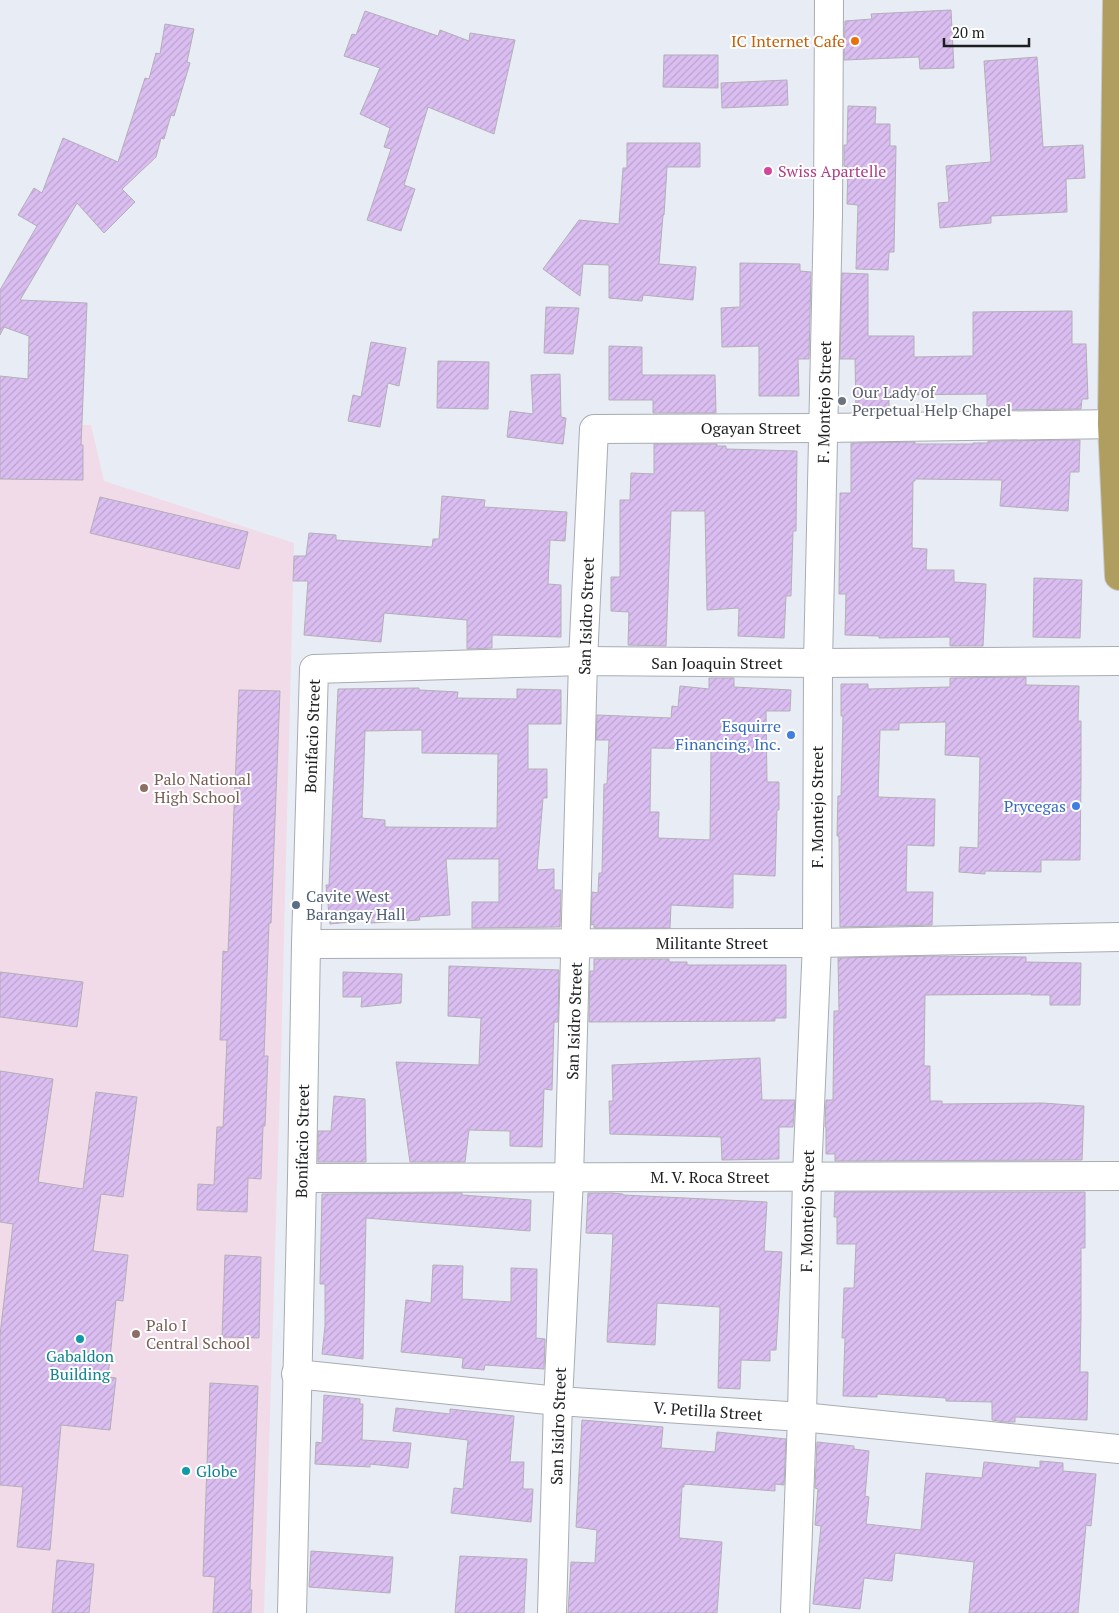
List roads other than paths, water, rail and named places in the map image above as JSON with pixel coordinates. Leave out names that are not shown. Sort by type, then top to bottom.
[{"type":"highway","points":[[1117,0],[1118,140],[1115,424],[1119,576]]},
{"type":"street","name":"F. Montejo Street","points":[[795,1613],[802,1417],[807,1176],[817,942],[818,663],[828,224],[829,0]]},
{"type":"street","name":"Ogayan Street","points":[[594,429],[1115,424]]},
{"type":"street","name":"San Isidro Street","points":[[552,1613],[558,1401],[569,1178],[583,662],[594,429]]},
{"type":"street","name":"San Joaquin Street","points":[[314,669],[583,662],[1119,661]]},
{"type":"street","name":"Bonifacio Street","points":[[292,1613],[306,944],[314,669]]},
{"type":"street","name":"Militante Street","points":[[306,944],[817,942],[1119,937]]},
{"type":"street","name":"M. V. Roca Street","points":[[302,1178],[1119,1176]]},
{"type":"street","name":"V. Petilla Street","points":[[296,1374],[558,1401],[802,1417],[1119,1449]]},
{"type":"place","name":"IC Internet Cafe","points":[[855,41]]},
{"type":"place","name":"Swiss Apartelle","points":[[768,171]]},
{"type":"place","name":"Our Lady of Perpetual Help Chapel","points":[[842,401]]},
{"type":"place","name":"Esquirre Financing, Inc.","points":[[791,735]]},
{"type":"place","name":"Palo National High School","points":[[144,788]]},
{"type":"place","name":"Prycegas","points":[[1076,806]]},
{"type":"place","name":"Cavite West Barangay Hall","points":[[296,905]]},
{"type":"place","name":"Palo I Central School","points":[[136,1334]]},
{"type":"place","name":"Gabaldon Building","points":[[80,1339]]},
{"type":"place","name":"Globe","points":[[186,1471]]}]
